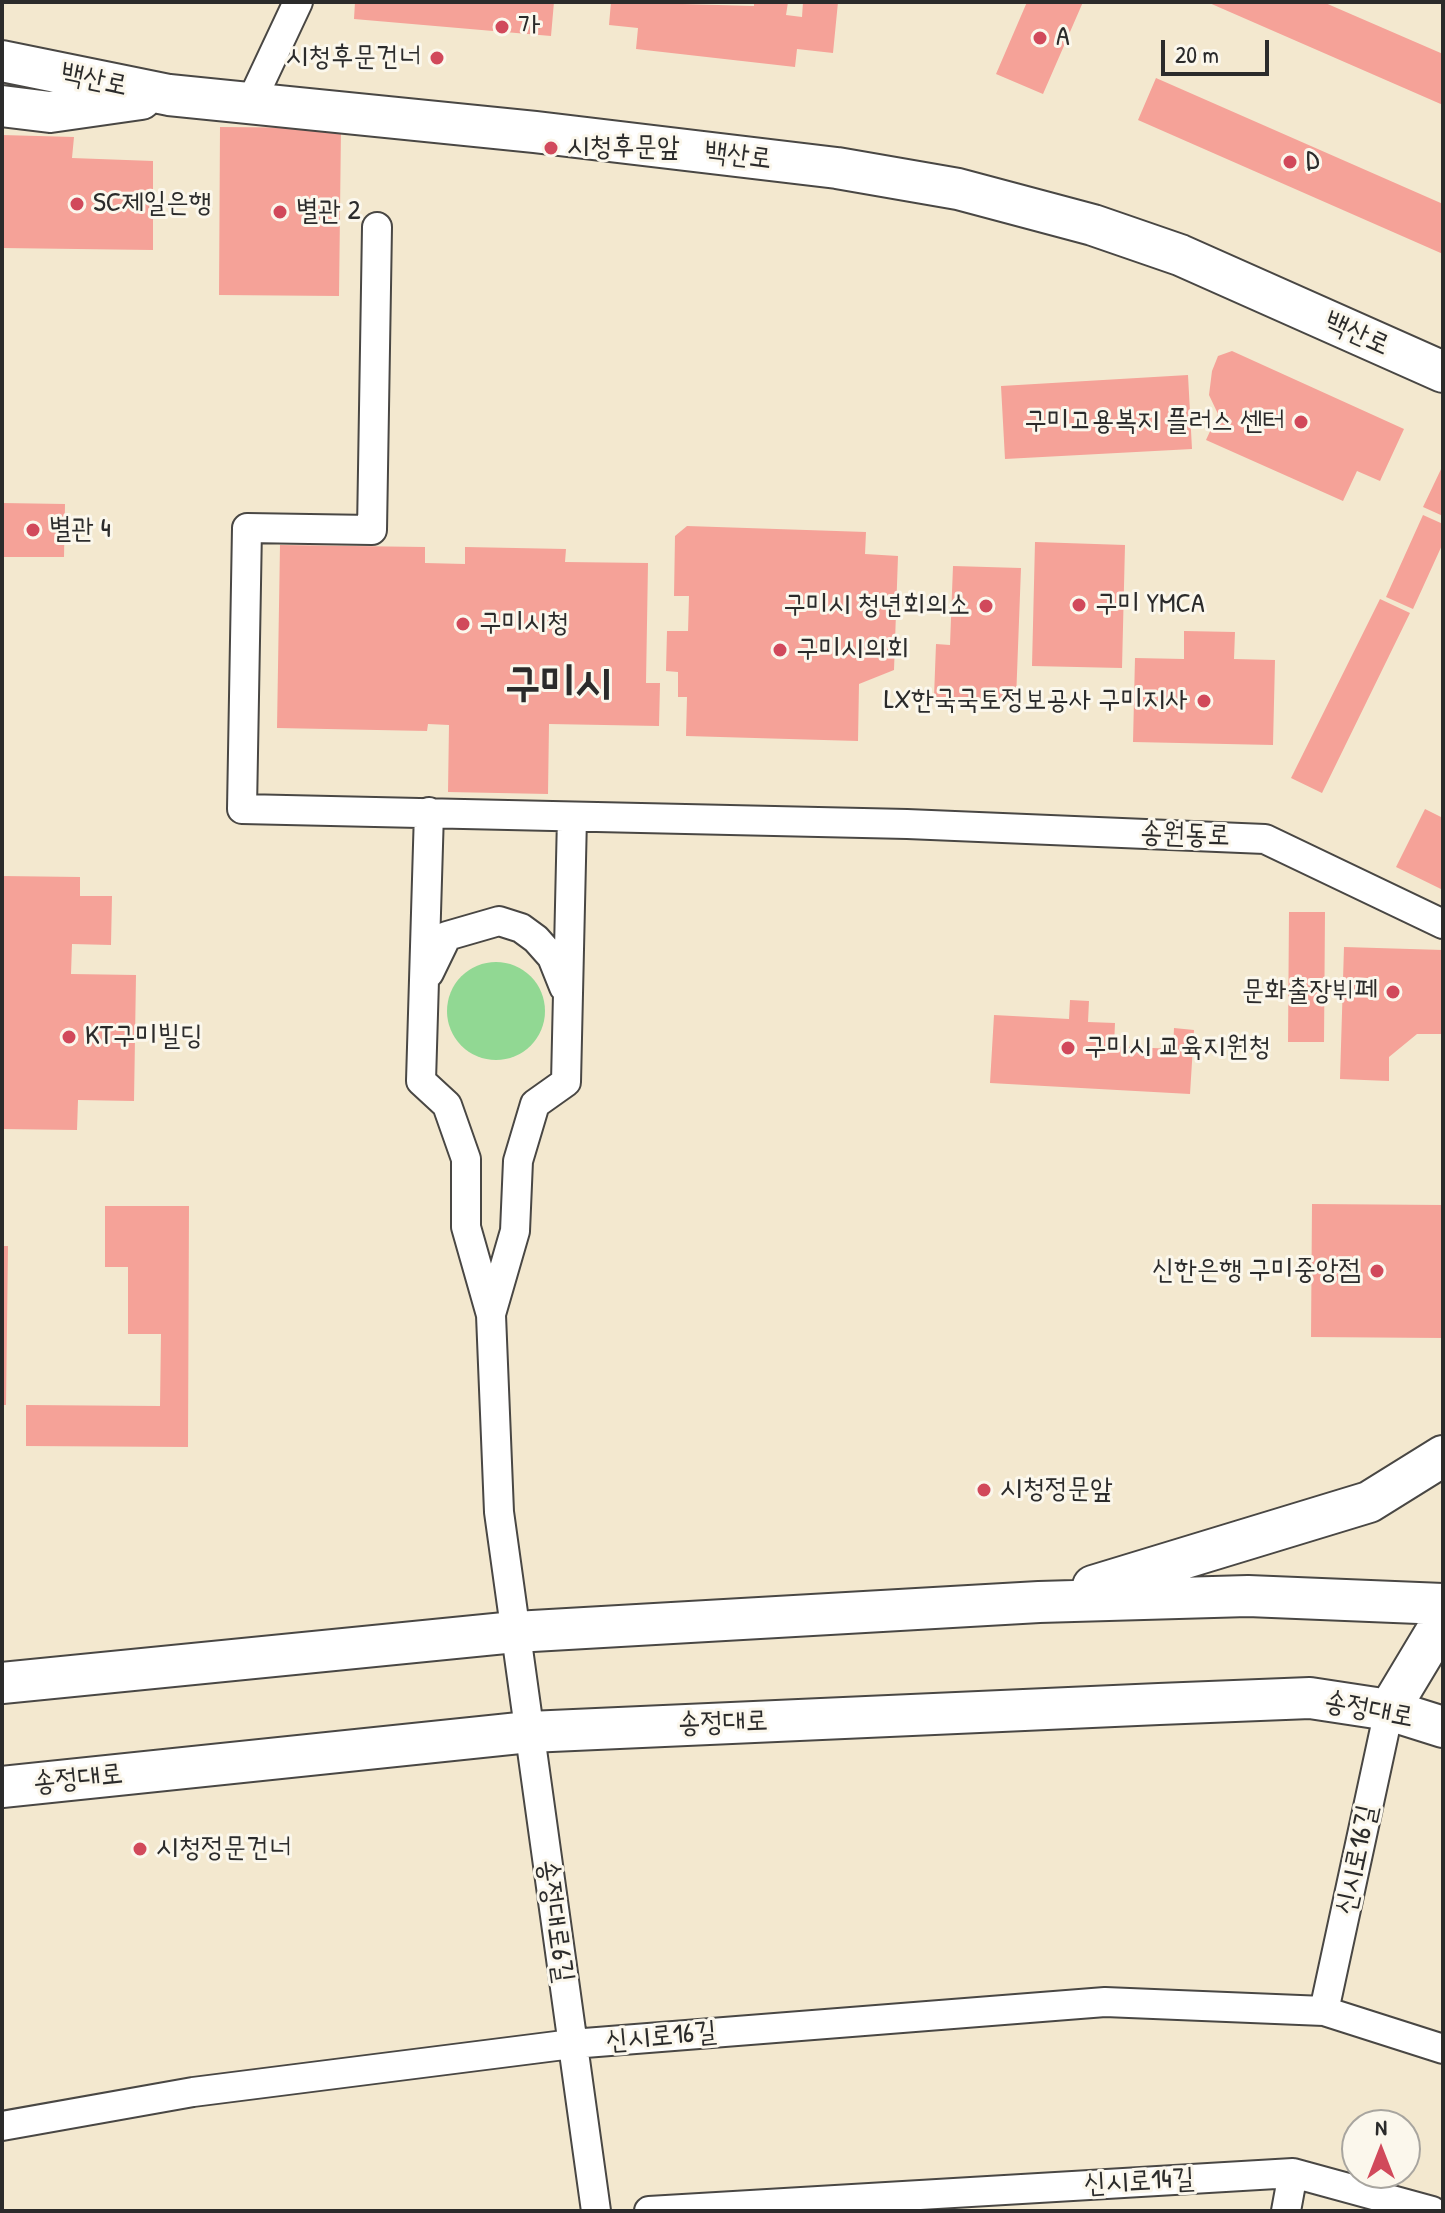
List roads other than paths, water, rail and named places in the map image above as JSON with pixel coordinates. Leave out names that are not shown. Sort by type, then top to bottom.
[{"type":"street","points":[[251,102],[298,2]]},
{"type":"street","name":"백산로","points":[[2,61],[169,95],[821,166],[958,189],[1093,225],[1180,255],[1443,372]]},
{"type":"street","points":[[2,106],[50,112],[169,95]]},
{"type":"street","name":"송원동로","points":[[377,227],[372,530],[247,528],[242,809],[907,824],[1265,839],[1443,924]]},
{"type":"street","points":[[429,812],[421,1081],[447,1105],[466,1159],[466,1227],[491,1315]]},
{"type":"street","points":[[491,1315],[515,1231],[518,1161],[535,1104],[566,1082],[572,817]]},
{"type":"street","points":[[423,993],[437,951],[447,936],[499,921],[521,928],[552,957],[567,997]]},
{"type":"street","name":"송정대로6길","points":[[491,1315],[499,1512],[596,2211]]},
{"type":"street","points":[[1039,1602],[1369,1502],[1443,1456]]},
{"type":"street","points":[[2,1683],[515,1632],[1039,1602],[1248,1596],[1443,1604]]},
{"type":"street","points":[[1389,1710],[1443,1620]]},
{"type":"street","name":"송정대로","points":[[2,1787],[529,1732],[1310,1698],[1389,1710],[1443,1727]]},
{"type":"street","name":"신시로16길","points":[[1324,2011],[1389,1710]]},
{"type":"street","name":"신시로16길","points":[[2,2126],[193,2092],[572,2044],[1105,2002],[1324,2011],[1443,2049]]},
{"type":"street","points":[[1286,2211],[1293,2173]]},
{"type":"street","name":"신시로14길","points":[[649,2211],[1293,2173],[1432,2211]]},
{"type":"place","name":"가","points":[[502,27]]},
{"type":"place","name":"A","points":[[1040,38]]},
{"type":"place","name":"시청후문건너","points":[[437,58]]},
{"type":"place","name":"시청후문앞","points":[[551,148]]},
{"type":"place","name":"D","points":[[1290,162]]},
{"type":"place","name":"SC제일은행","points":[[77,204]]},
{"type":"place","name":"별관 2","points":[[280,212]]},
{"type":"place","name":"구미고용복지 플러스 센터","points":[[1301,422]]},
{"type":"place","name":"별관 4","points":[[33,530]]},
{"type":"place","name":"구미 YMCA","points":[[1079,605]]},
{"type":"place","name":"구미시 청년회의소","points":[[986,606]]},
{"type":"place","name":"구미시청","points":[[463,624]]},
{"type":"place","name":"구미시의회","points":[[780,650]]},
{"type":"place","name":"LX한국국토정보공사 구미지사","points":[[1204,701]]},
{"type":"place","name":"문화출장뷔페","points":[[1393,992]]},
{"type":"place","name":"KT구미빌딩","points":[[69,1037]]},
{"type":"place","name":"구미시 교육지원청","points":[[1068,1048]]},
{"type":"place","name":"신한은행 구미중앙점","points":[[1377,1271]]},
{"type":"place","name":"시청정문앞","points":[[984,1490]]},
{"type":"place","name":"시청정문건너","points":[[140,1849]]},
{"type":"district","name":"구미시","points":[[558,685]]}]
